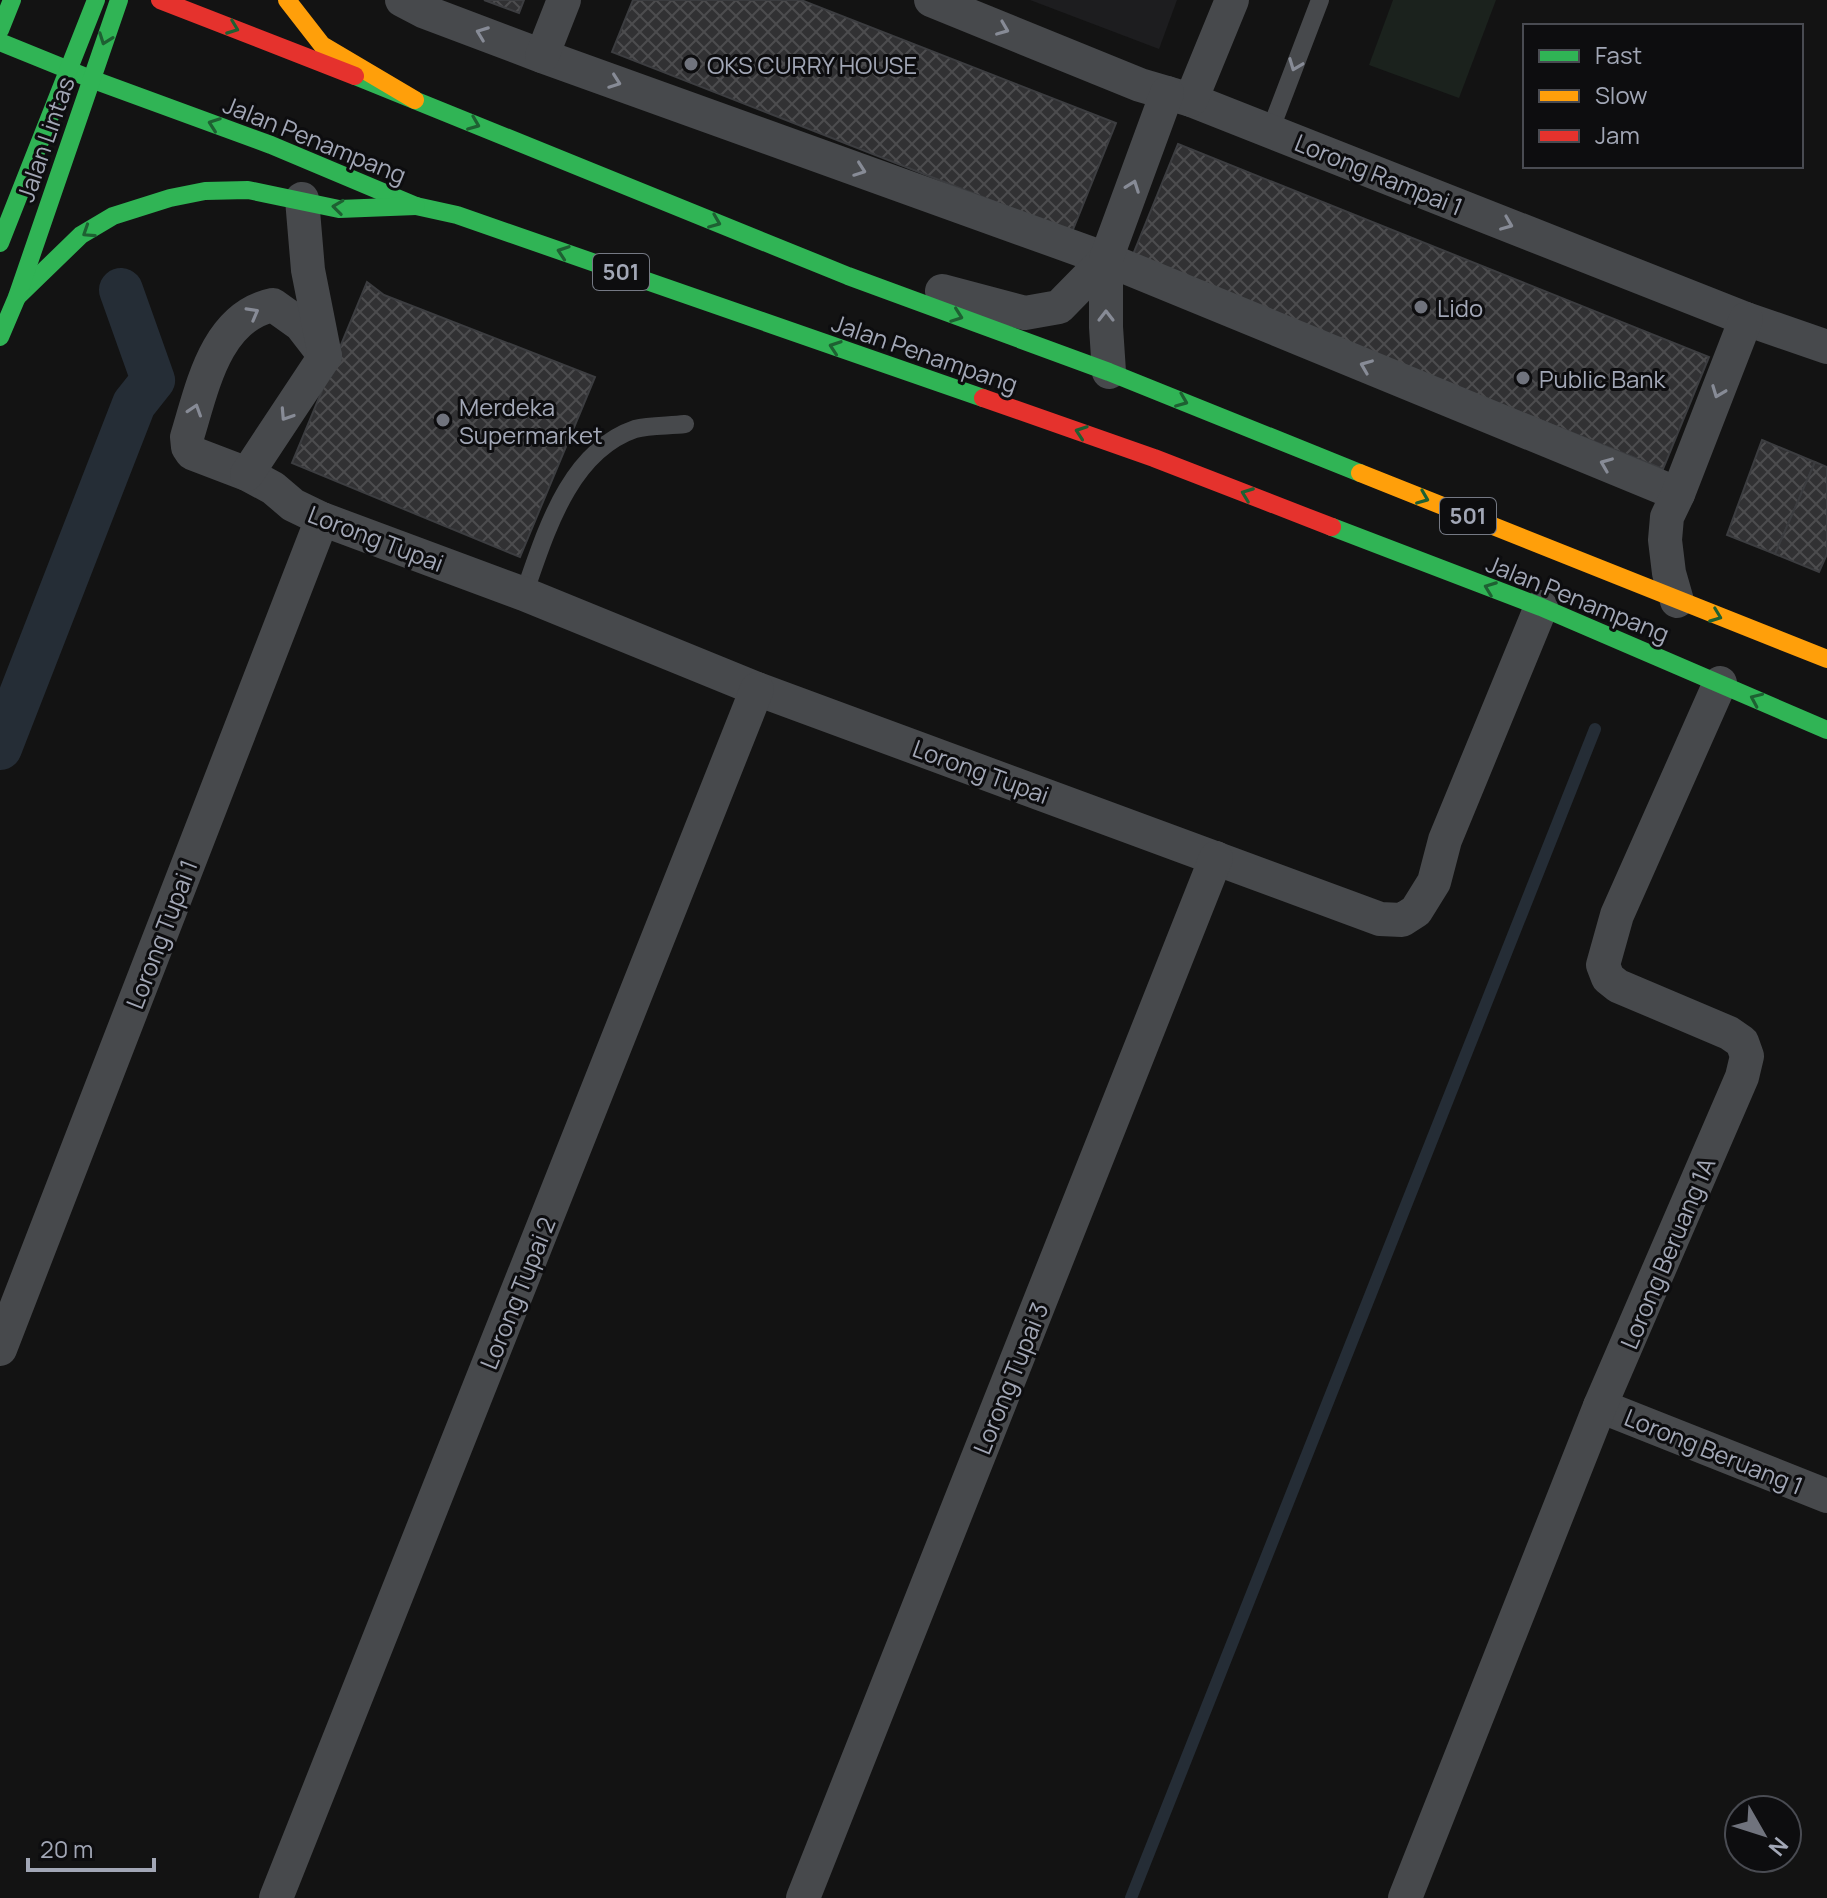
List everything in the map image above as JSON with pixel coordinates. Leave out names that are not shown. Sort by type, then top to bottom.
[{"type":"main road","points":[[0,30],[12,0]]},
{"type":"main road","name":"Jalan Lintas","points":[[0,243],[96,0]]},
{"type":"main road","name":"Jalan Lintas","points":[[0,337],[17,297],[119,0]]},
{"type":"main road","name":"Jalan Penampang","points":[[160,0],[415,100],[1109,382],[1827,659]]},
{"type":"main road","points":[[287,0],[322,45],[415,100]]},
{"type":"main road","name":"Jalan Penampang","points":[[0,42],[271,145],[416,206],[457,215],[1154,458],[1541,607],[1827,730]]},
{"type":"main road","points":[[17,297],[81,235],[113,216],[170,198],[205,191],[248,190],[339,209],[416,206]]},
{"type":"main road","points":[[0,204],[6,207],[24,236],[17,297]]},
{"type":"main road","points":[[1128,427],[1154,458]]},
{"type":"street","points":[[402,0],[423,11],[542,56],[1106,259],[1678,494]]},
{"type":"street","points":[[542,56],[564,0]]},
{"type":"street","name":"Lorong Rampai 1","points":[[931,0],[1140,85],[1179,96],[1746,319],[1827,347]]},
{"type":"street","points":[[848,276],[922,284],[1025,313],[1059,307],[1106,259],[1179,96],[1232,0]]},
{"type":"street","points":[[247,474],[325,356],[308,270],[302,199]]},
{"type":"street","points":[[1106,259],[1109,382]]},
{"type":"street","name":"Lorong Tupai","points":[[325,356],[301,325],[273,305],[257,308],[232,327],[207,373],[187,437],[192,453],[247,474],[273,488],[293,505],[322,519],[524,594],[757,689],[1380,919],[1402,920],[1416,911],[1434,882],[1445,840],[1541,607]]},
{"type":"street","points":[[1677,601],[1669,573],[1665,540],[1667,517],[1746,319]]},
{"type":"street","name":"Lorong Tupai 1","points":[[0,1349],[322,519]]},
{"type":"street","name":"Lorong Beruang 1A","points":[[1405,1898],[1600,1406],[1700,1180],[1747,1056],[1742,1042],[1729,1033],[1618,986],[1608,978],[1603,965],[1617,915],[1720,683]]},
{"type":"street","name":"Lorong Tupai 2","points":[[276,1898],[757,689]]},
{"type":"street","name":"Lorong Tupai 3","points":[[803,1898],[1216,858]]},
{"type":"street","name":"Lorong Beruang 1","points":[[1600,1406],[1827,1496]]},
{"type":"lane","points":[[1270,131],[1320,0]]},
{"type":"lane","points":[[524,594],[548,529],[574,479],[605,444],[636,429],[685,424]]},
{"type":"shaded area","points":[[1030,0],[1177,0],[1159,49]]},
{"type":"shaded area","points":[[1393,0],[1496,0],[1459,98],[1369,65]]},
{"type":"building","points":[[484,0],[524,0],[519,13]]},
{"type":"building","points":[[633,0],[801,0],[1116,123],[1072,232],[612,52]]},
{"type":"building","name":"Lido","points":[[1178,144],[1709,357],[1663,469],[1132,257]]},
{"type":"building","name":"Merdeka Supermarket","points":[[367,282],[384,295],[595,377],[520,557],[292,463]]},
{"type":"building","points":[[1762,440],[1815,462],[1775,554],[1727,535]]},
{"type":"building","points":[[1815,462],[1827,467],[1827,554],[1819,572],[1775,554]]},
{"type":"waterway","points":[[0,748],[134,404],[153,380],[121,290]]},
{"type":"waterway","points":[[1131,1898],[1595,729]]},
{"type":"traffic: fast","points":[[0,30],[12,0]]},
{"type":"traffic: fast","points":[[0,243],[96,0]]},
{"type":"traffic: fast","points":[[0,337],[17,297],[119,0]]},
{"type":"traffic: fast","points":[[0,42],[271,145],[416,206],[457,215],[983,398]]},
{"type":"traffic: fast","points":[[355,76],[848,276],[1109,372],[1360,473]]},
{"type":"traffic: fast","points":[[17,297],[81,235],[113,216],[170,198],[205,191],[248,190],[339,209],[416,206]]},
{"type":"traffic: fast","points":[[1332,527],[1541,607],[1827,730]]},
{"type":"traffic: slow","points":[[287,0],[322,45],[415,100]]},
{"type":"traffic: slow","points":[[1360,473],[1827,659]]},
{"type":"traffic: jam","points":[[160,0],[355,76]]},
{"type":"traffic: jam","points":[[983,398],[1154,458],[1332,527]]},
{"type":"place","name":"OKS CURRY HOUSE","points":[[691,64]]},
{"type":"place","name":"Lido","points":[[1421,307]]},
{"type":"place","name":"Public Bank","points":[[1523,378]]},
{"type":"place","name":"Merdeka Supermarket","points":[[443,420]]}]
